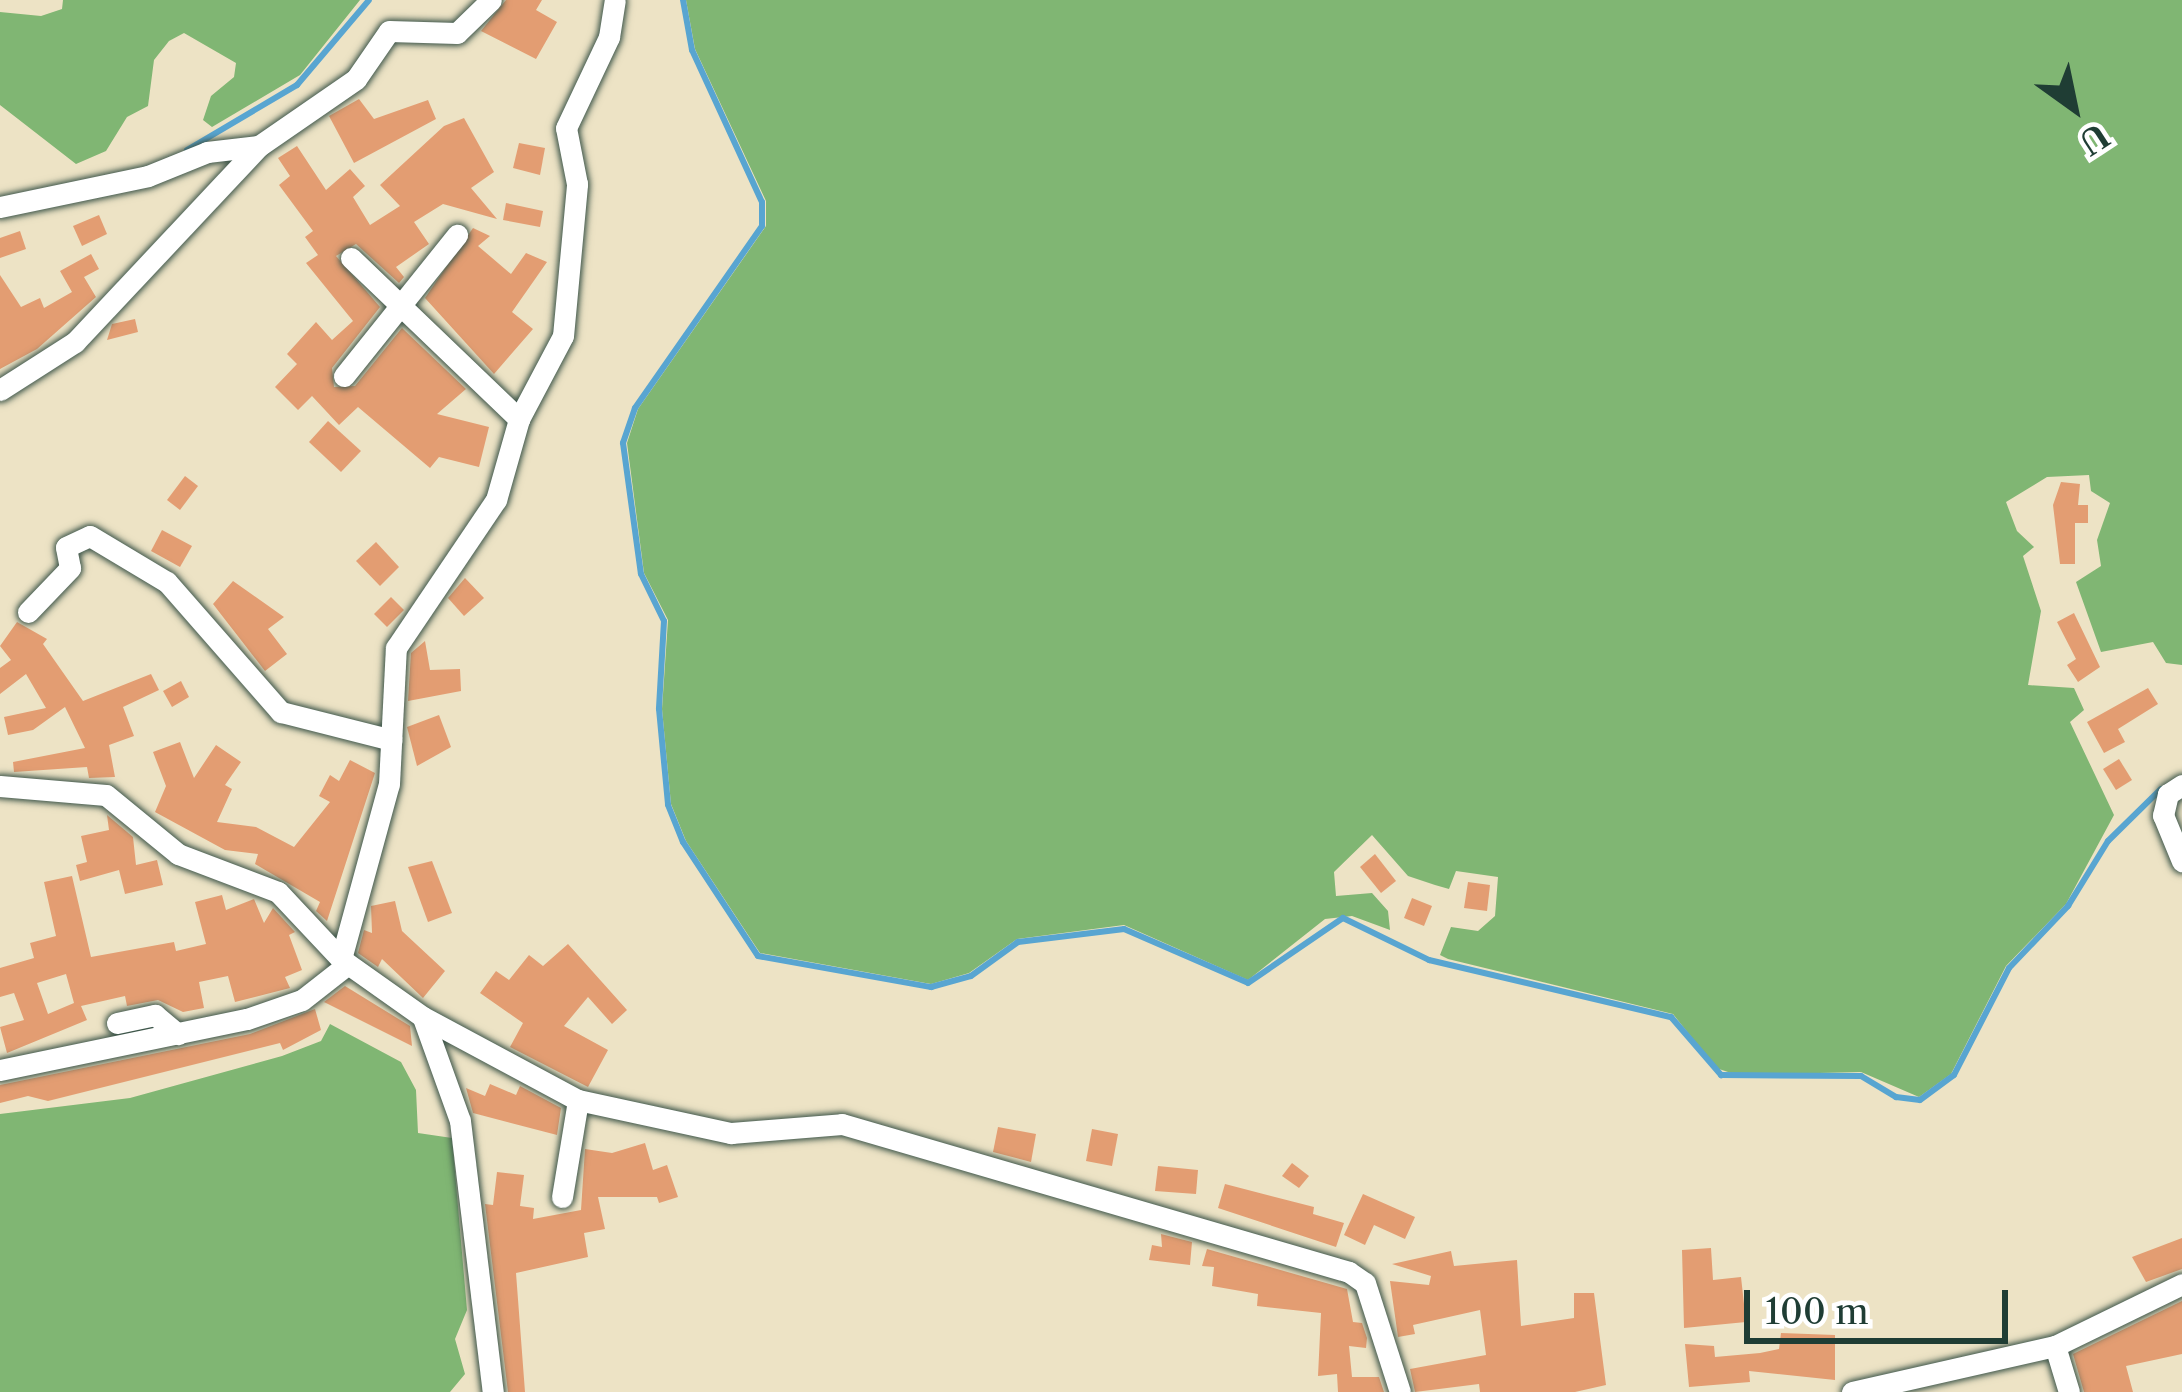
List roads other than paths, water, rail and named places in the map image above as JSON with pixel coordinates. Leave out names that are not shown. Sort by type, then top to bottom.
[{"type":"street","points":[[0,390],[75,342],[259,146],[356,79],[389,31],[457,33],[491,0]]},
{"type":"street","points":[[0,1070],[178,1034],[302,1000],[345,962],[389,784],[396,648],[496,500],[519,419],[562,336],[578,184],[569,110],[609,37],[614,0]]},
{"type":"street","points":[[0,207],[112,185],[207,152],[259,146]]},
{"type":"street","points":[[344,376],[458,235]]},
{"type":"street","points":[[351,258],[519,419]]},
{"type":"street","points":[[28,612],[70,568],[66,547],[90,536],[167,582],[281,712],[392,740]]},
{"type":"street","points":[[2182,784],[2168,794],[2162,815],[2182,861]]},
{"type":"street","points":[[0,786],[106,795],[178,854],[278,892],[345,962],[423,1017],[578,1100],[731,1133],[842,1124],[1349,1272],[1365,1283],[1383,1358],[1400,1392]]},
{"type":"street","points":[[117,1023],[155,1015],[178,1034]]},
{"type":"street","points":[[423,1017],[460,1121],[493,1392]]},
{"type":"street","points":[[562,1197],[578,1100]]},
{"type":"street","points":[[1852,1392],[2055,1346],[2182,1284]]},
{"type":"street","points":[[2055,1346],[2069,1392]]},
{"type":"waterway","points":[[187,150],[297,85],[369,0]]},
{"type":"waterway","points":[[683,0],[692,50],[762,202],[762,226],[635,408],[623,443],[641,574],[664,621],[659,709],[668,805],[683,842],[758,956],[931,987],[971,976],[1018,942],[1124,929],[1248,983],[1343,918],[1429,960],[1671,1017],[1721,1075],[1861,1076],[1896,1097],[1920,1100],[1954,1075],[2009,968],[2068,906],[2108,841],[2161,789]]}]
